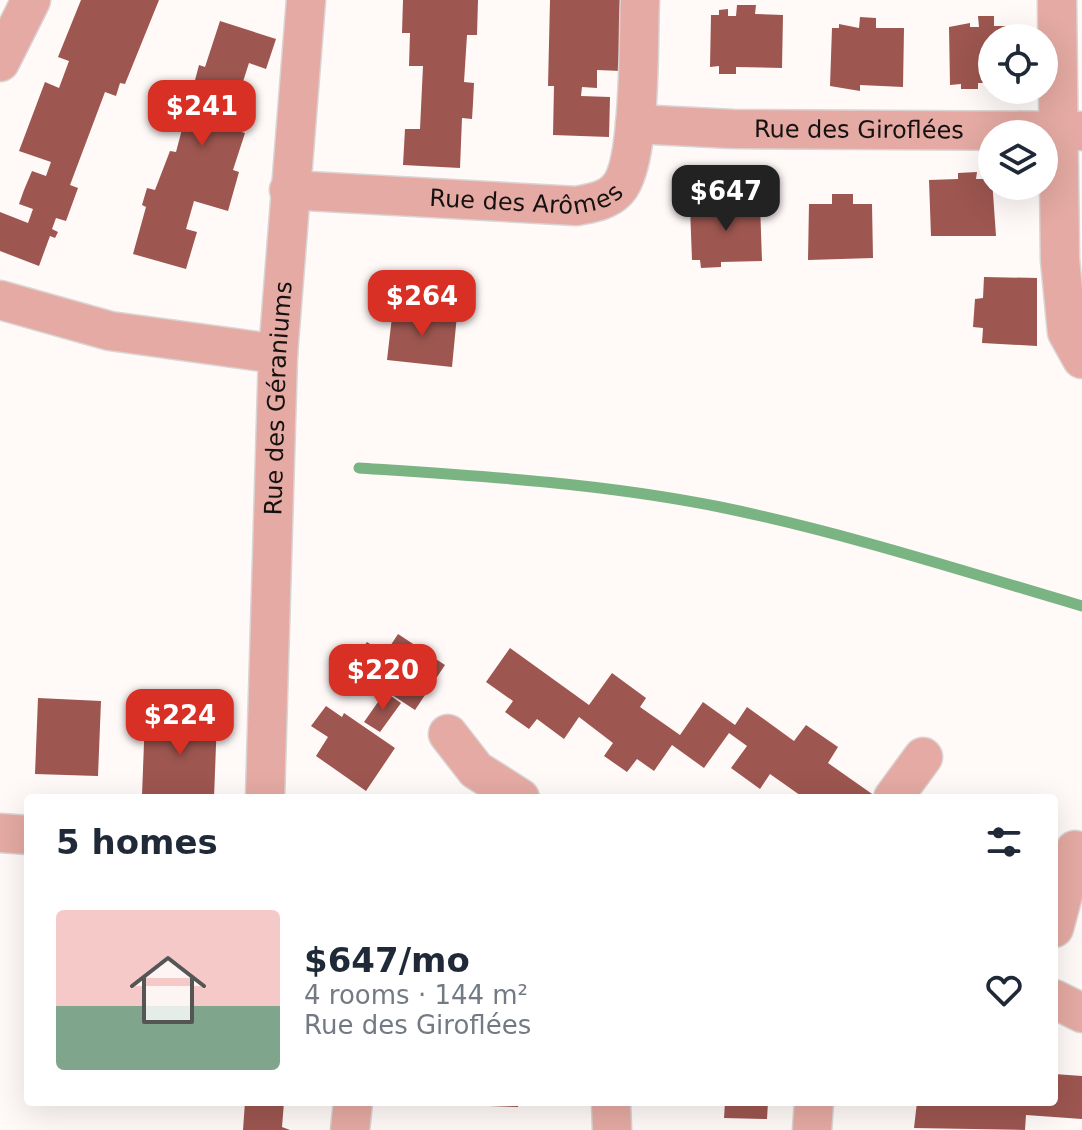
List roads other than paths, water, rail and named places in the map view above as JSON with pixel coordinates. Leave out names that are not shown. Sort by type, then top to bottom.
[{"type":"street","points":[[0,62],[31,0]]},
{"type":"street","name":"Rue des Géraniums","points":[[265,794],[278,354],[306,0]]},
{"type":"street","name":"Rue des Arômes","points":[[289,190],[577,206],[608,198],[623,183],[635,124],[640,0]]},
{"type":"street","points":[[1057,0],[1069,131],[1060,260],[1067,332],[1082,359]]},
{"type":"street","name":"Rue des Giroflées","points":[[635,124],[733,129],[1069,131]]},
{"type":"street","points":[[0,300],[110,331],[278,354]]},
{"type":"street","points":[[448,734],[476,770],[514,794]]},
{"type":"street","points":[[896,794],[923,757]]},
{"type":"street","points":[[1058,913],[1075,850]]},
{"type":"street","points":[[1058,1001],[1082,1013]]},
{"type":"street","points":[[350,1130],[353,1106]]},
{"type":"street","points":[[611,1106],[612,1130]]},
{"type":"street","points":[[812,1130],[814,1106]]},
{"type":"waterway","points":[[359,468],[585,486],[720,507],[857,540],[1082,606]]}]
